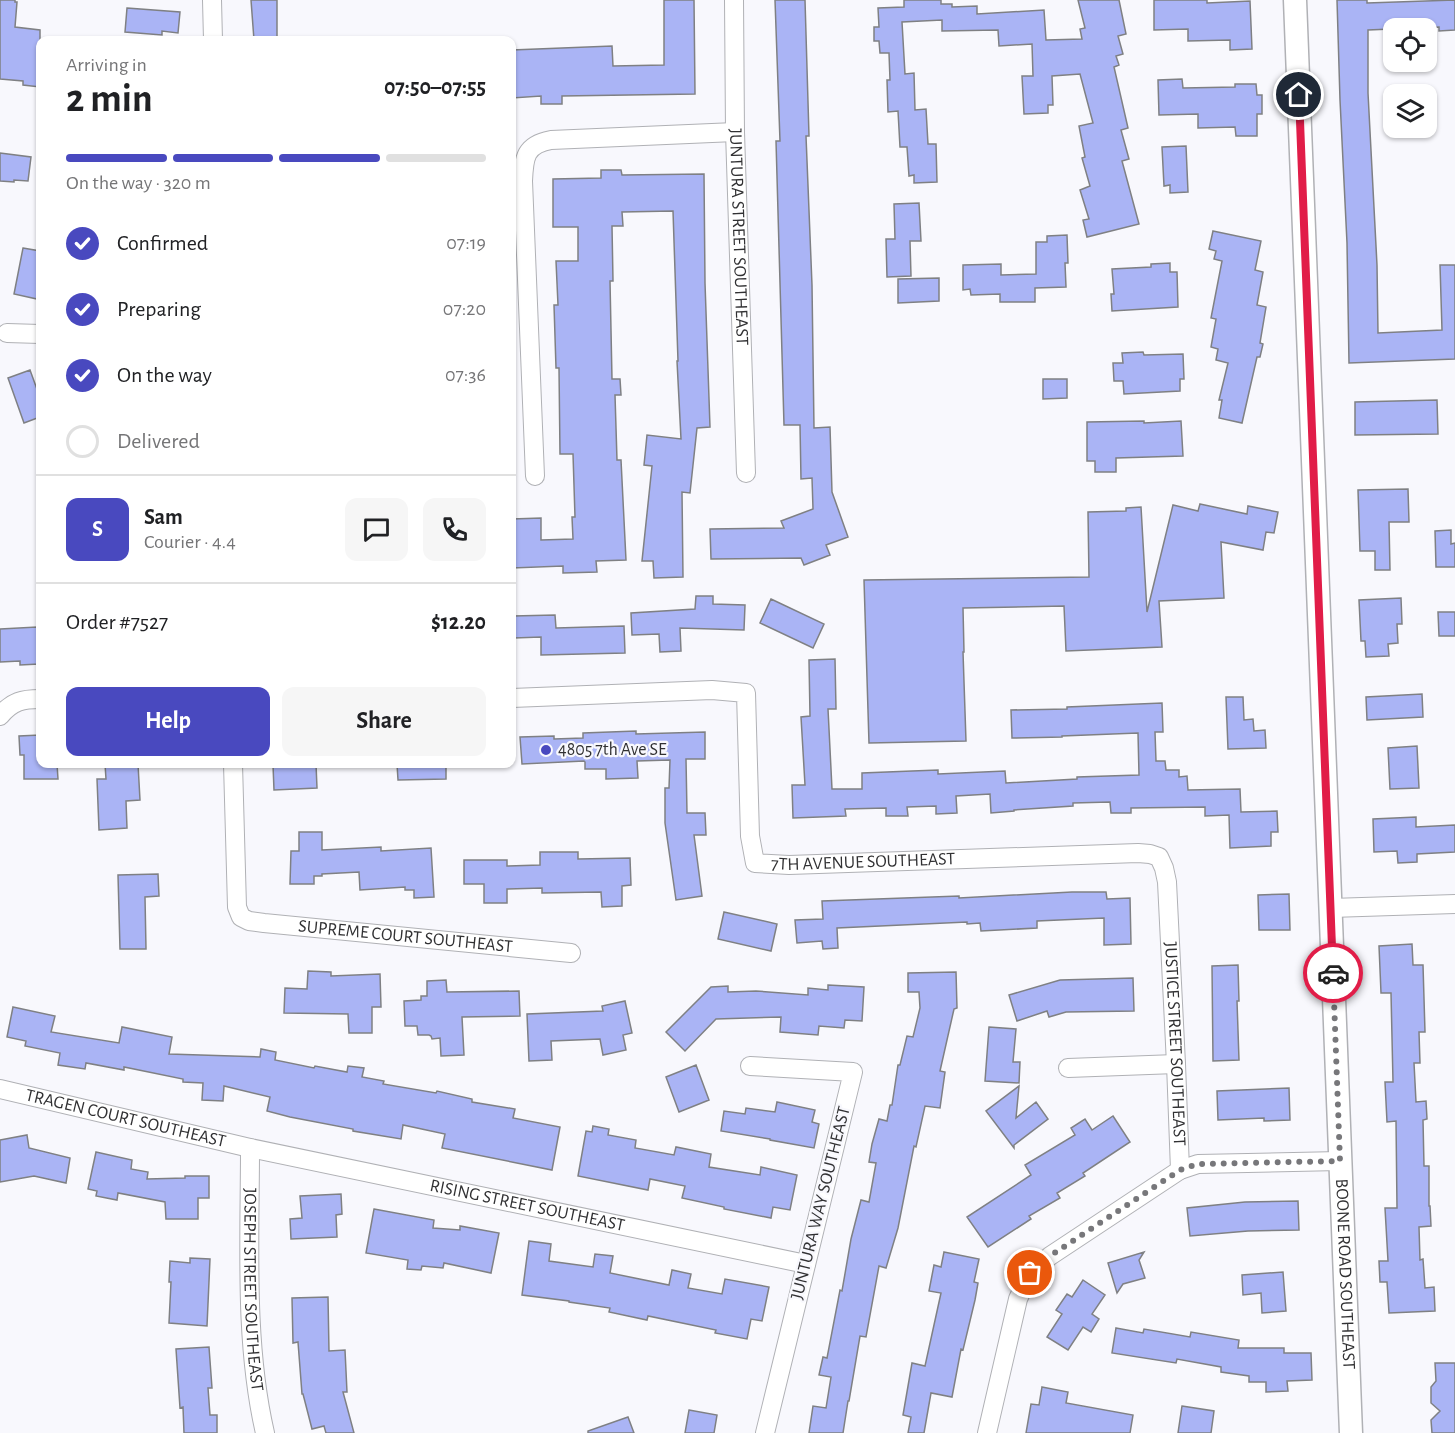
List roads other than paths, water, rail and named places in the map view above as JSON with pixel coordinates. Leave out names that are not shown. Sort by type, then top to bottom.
[{"type":"street","points":[[212,0],[213,36]]},
{"type":"street","name":"JUNTURA STREET SOUTHEAST","points":[[734,0],[735,132],[746,473]]},
{"type":"street","name":"BOONE ROAD SOUTHEAST","points":[[1295,0],[1351,1433]]},
{"type":"street","points":[[536,476],[523,181],[523,163],[531,147],[551,140],[735,132]]},
{"type":"street","points":[[7,333],[36,334]]},
{"type":"street","name":"7TH AVENUE SOUTHEAST","points":[[516,698],[712,690],[746,693],[750,836],[755,863],[789,865],[1138,853],[1150,854],[1159,858]]},
{"type":"street","points":[[0,716],[7,707],[25,699],[36,699]]},
{"type":"street","name":"SUPREME COURT SOUTHEAST","points":[[233,768],[237,907],[241,917],[249,921],[264,923],[571,953]]},
{"type":"street","name":"JUSTICE STREET SOUTHEAST","points":[[987,1433],[1018,1299],[1030,1273],[1050,1256],[1180,1170],[1167,882],[1159,858]]},
{"type":"street","points":[[1331,908],[1455,904]]},
{"type":"street","points":[[1068,1068],[1176,1064]]},
{"type":"street","name":"JUNTURA WAY SOUTHEAST","points":[[750,1066],[853,1072],[765,1433]]},
{"type":"street","name":"TRAGEN COURT SOUTHEAST","points":[[0,1089],[250,1148]]},
{"type":"street","name":"RISING STREET SOUTHEAST","points":[[250,1148],[806,1264]]},
{"type":"street","name":"JOSEPH STREET SOUTHEAST","points":[[250,1148],[251,1321],[254,1368],[265,1433]]},
{"type":"street","points":[[1180,1170],[1198,1164],[1340,1161]]},
{"type":"place","name":"4805 7th Ave SE","points":[[546,750]]}]
